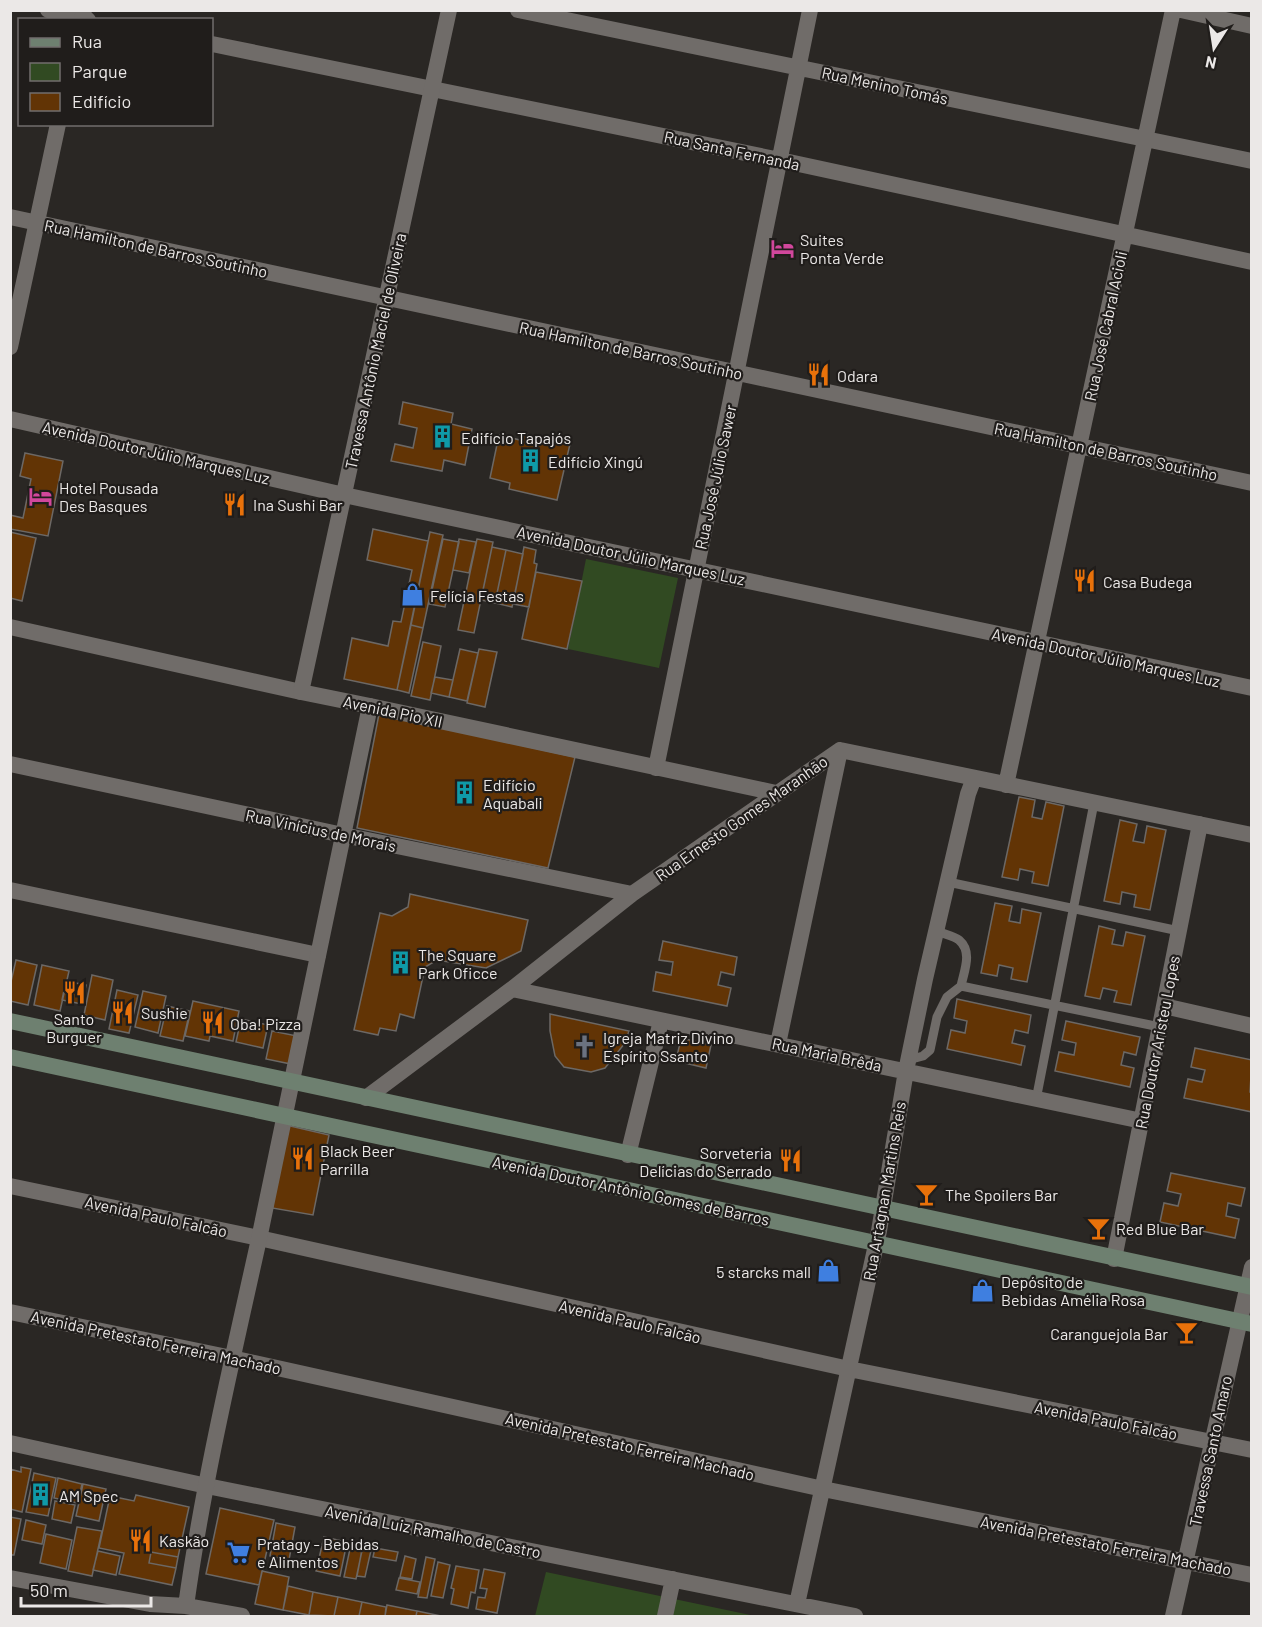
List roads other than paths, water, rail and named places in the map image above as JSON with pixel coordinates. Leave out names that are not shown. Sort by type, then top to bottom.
[{"type":"main road","name":"Avenida Doutor Antônio Gomes de Barros","points":[[10,1021],[1250,1287]]},
{"type":"main road","name":"Avenida Doutor Antônio Gomes de Barros","points":[[10,1057],[1245,1323]]},
{"type":"street","points":[[48,10],[84,17]]},
{"type":"street","name":"Travessa Antônio Maciel de Oliveira","points":[[301,692],[449,10]]},
{"type":"street","name":"Rua Menino Tomás","points":[[518,10],[1251,161]]},
{"type":"street","name":"Rua José Júlio Sawer","points":[[656,768],[810,10]]},
{"type":"street","name":"Rua José Cabral Acioli","points":[[1037,642],[1173,10]]},
{"type":"street","points":[[1181,10],[1251,26]]},
{"type":"street","name":"Rua Santa Fernanda","points":[[213,44],[780,160],[1251,262]]},
{"type":"street","points":[[10,347],[14,313],[58,126]]},
{"type":"street","name":"Rua Hamilton de Barros Soutinho","points":[[10,217],[1251,483]]},
{"type":"street","name":"Avenida Doutor Júlio Marques Luz","points":[[10,418],[344,495],[1251,688]]},
{"type":"street","name":"Avenida Pio XII","points":[[10,627],[301,692],[776,793]]},
{"type":"street","points":[[1006,784],[1037,642]]},
{"type":"street","points":[[191,1611],[192,1563],[232,1358],[370,706]]},
{"type":"street","points":[[778,1044],[840,750]]},
{"type":"street","name":"Rua Ernesto Gomes Maranhão","points":[[366,1098],[512,989],[632,894],[840,750],[1251,835]]},
{"type":"street","name":"Rua Vinícius de Morais","points":[[10,765],[632,894]]},
{"type":"street","name":"Rua Artagnan Martins Reis","points":[[797,1604],[884,1209],[907,1066],[968,794],[974,778]]},
{"type":"street","name":"Rua Doutor Aristeu Lopes","points":[[1114,1259],[1200,824]]},
{"type":"street","points":[[10,890],[318,955]]},
{"type":"street","name":"Rua Maria Brêda","points":[[512,989],[778,1044],[907,1066],[1036,1100],[1142,1121]]},
{"type":"street","points":[[1164,1006],[1251,1026]]},
{"type":"street","points":[[628,1155],[661,1021]]},
{"type":"street","name":"Avenida Paulo Falcão","points":[[10,1186],[259,1238],[849,1369],[1251,1450]]},
{"type":"street","name":"Travessa Santo Amaro","points":[[1173,1617],[1211,1441],[1245,1323],[1251,1268]]},
{"type":"street","name":"Avenida Pretestato Ferreira Machado","points":[[10,1312],[232,1358],[823,1489],[1186,1560],[1251,1575]]},
{"type":"street","name":"Avenida Luiz Ramalho de Castro","points":[[10,1443],[207,1486],[855,1617]]},
{"type":"street","points":[[10,1578],[191,1611],[242,1617]]},
{"type":"street","points":[[665,1617],[673,1579]]},
{"type":"lane","points":[[1036,1100],[1094,802]]},
{"type":"lane","points":[[948,882],[1179,931]]},
{"type":"lane","points":[[907,1066],[930,1050],[938,1017],[947,997],[961,986],[967,960],[965,949],[959,939],[937,931]]},
{"type":"lane","points":[[961,986],[1160,1027]]},
{"type":"place","name":"Suites Ponta Verde","points":[[782,248]]},
{"type":"place","name":"Odara","points":[[819,375]]},
{"type":"place","name":"Edifício Tapajós","points":[[443,437]]},
{"type":"place","name":"Edifício Xingú","points":[[530,461]]},
{"type":"place","name":"Hotel Pousada Des Basques","points":[[41,496]]},
{"type":"place","name":"Ina Sushi Bar","points":[[235,504]]},
{"type":"place","name":"Casa Budega","points":[[1085,581]]},
{"type":"place","name":"Felícia Festas","points":[[412,595]]},
{"type":"place","name":"Edifício Aquabali","points":[[465,793]]},
{"type":"place","name":"The Square Park Oficce","points":[[400,963]]},
{"type":"place","name":"Santo Burguer","points":[[74,993]]},
{"type":"place","name":"Sushie","points":[[123,1012]]},
{"type":"place","name":"Oba! Pizza","points":[[212,1023]]},
{"type":"place","name":"Igreja Matriz Divino Espírito Ssanto","points":[[585,1046]]},
{"type":"place","name":"Black Beer Parrilla","points":[[302,1159]]},
{"type":"place","name":"Sorveteria Delícias do Serrado","points":[[790,1161]]},
{"type":"place","name":"The Spoilers Bar","points":[[927,1194]]},
{"type":"place","name":"Red Blue Bar","points":[[1098,1228]]},
{"type":"place","name":"5 starcks mall","points":[[829,1271]]},
{"type":"place","name":"Depósito de Bebidas Amélia Rosa","points":[[983,1290]]},
{"type":"place","name":"Caranguejola Bar","points":[[1186,1333]]},
{"type":"place","name":"AM Spec","points":[[41,1495]]},
{"type":"place","name":"Kaskão","points":[[141,1540]]},
{"type":"place","name":"Pratagy - Bebidas e Alimentos","points":[[239,1552]]}]
